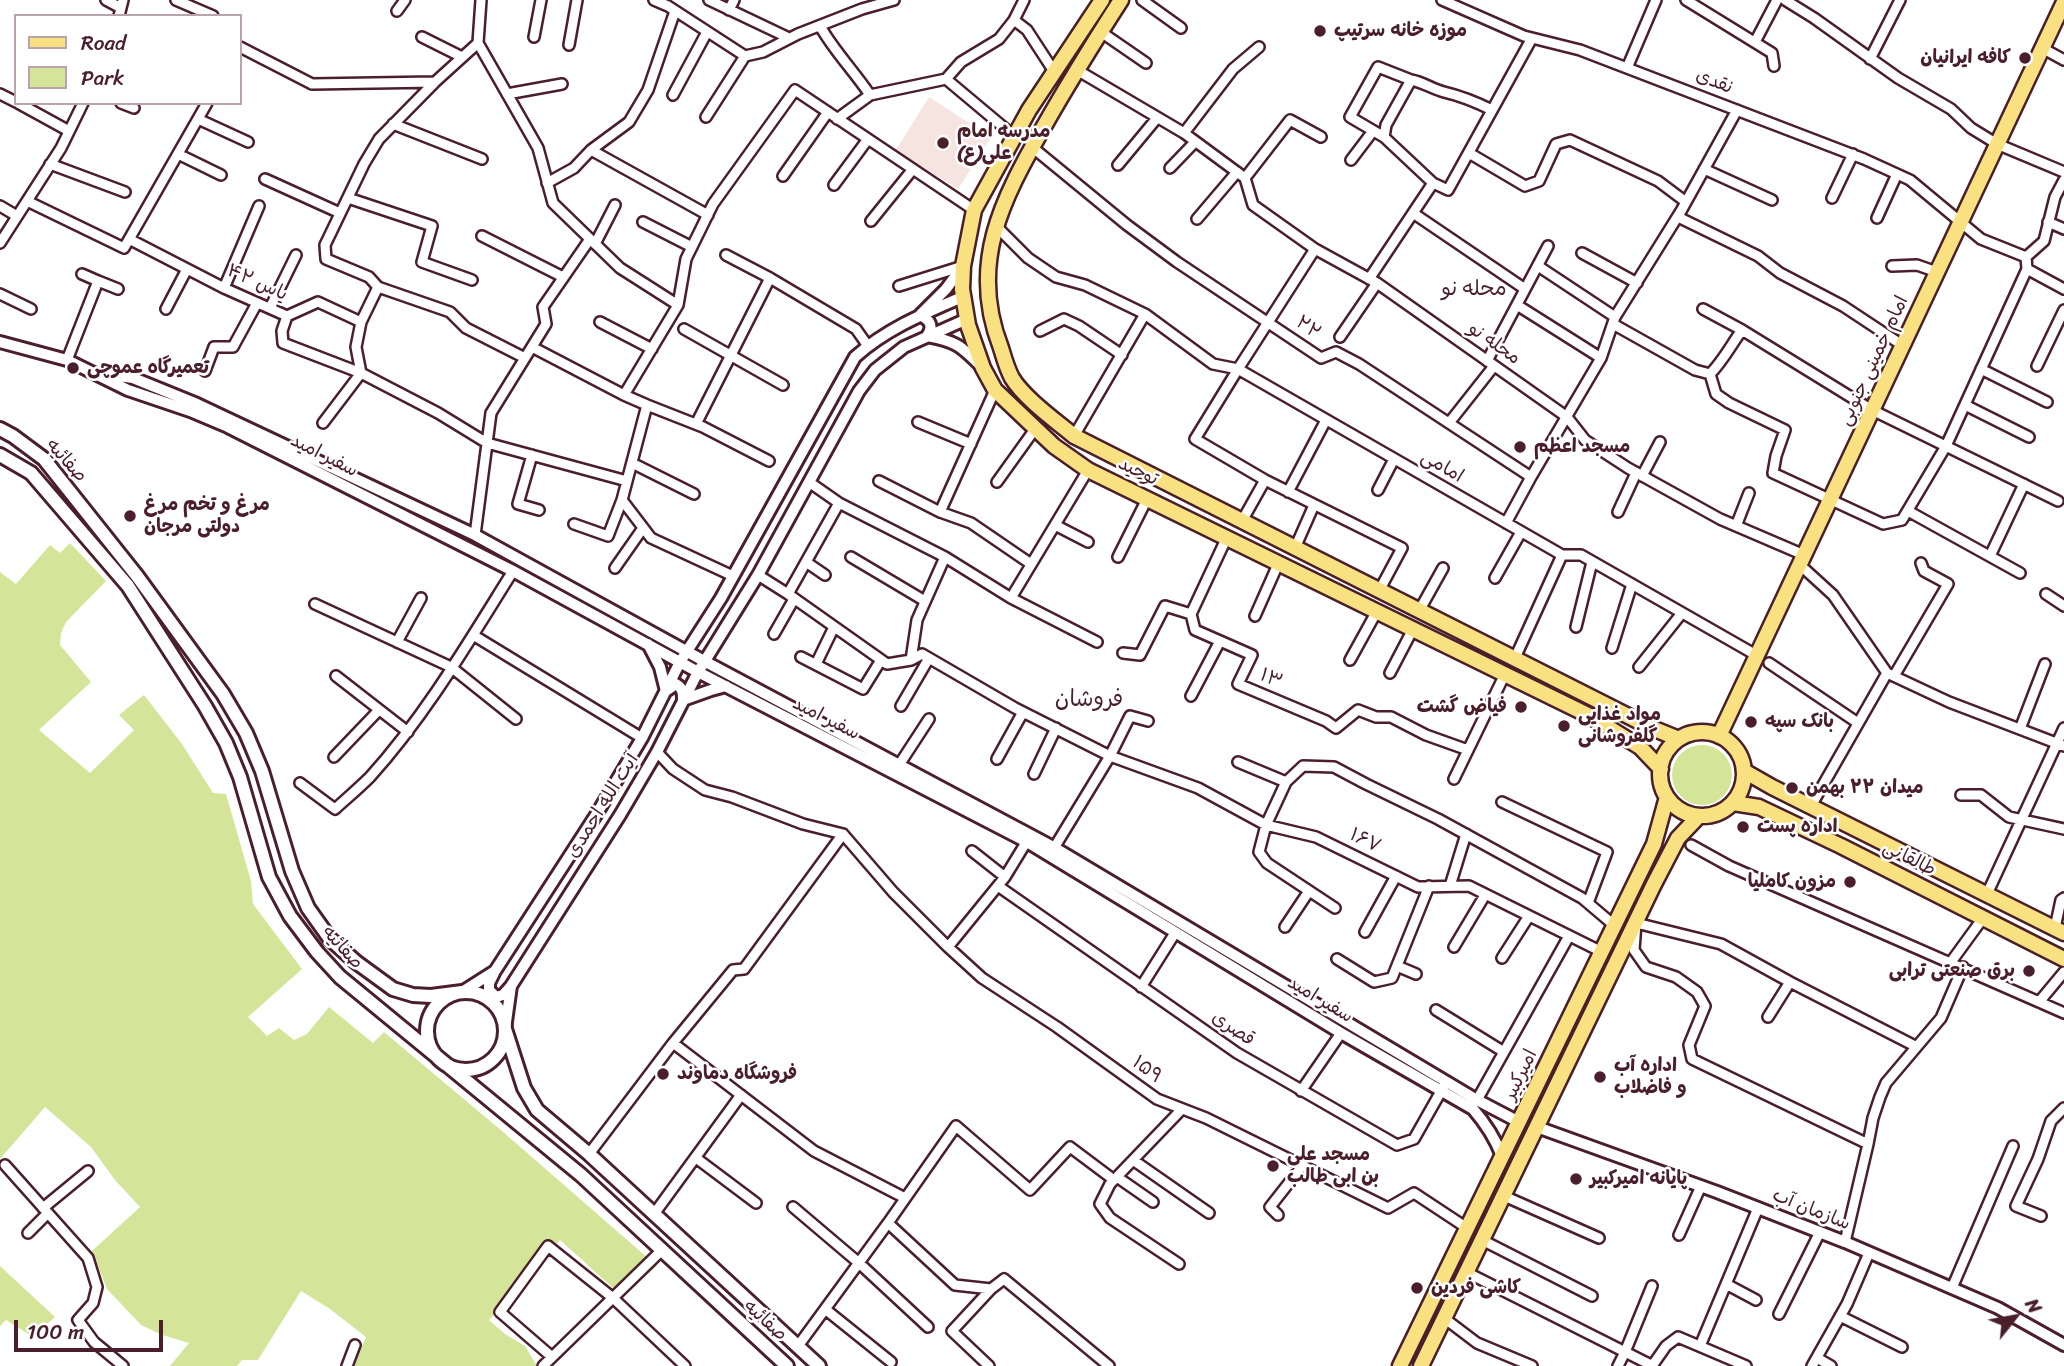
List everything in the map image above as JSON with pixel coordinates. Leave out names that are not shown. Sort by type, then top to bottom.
[{"type":"main road","name":"توحید","points":[[1102,0],[1014,136],[974,210],[962,266],[962,297],[983,368],[995,390],[1054,446],[1088,470],[1588,715],[1640,747],[1661,769]]},
{"type":"main road","name":"توحید","points":[[1121,0],[1032,147],[1013,181],[995,225],[986,276],[992,326],[1013,379],[1040,409],[1074,436],[1679,739]]},
{"type":"main road","name":"امام خمینی جنوبی","points":[[1718,736],[1763,659],[1801,559],[2064,2]]},
{"type":"main road","name":"صفائیه","points":[[0,429],[44,459],[136,576],[223,694],[246,733],[262,771],[292,871],[308,908],[330,939],[356,962],[394,989],[413,995],[431,996],[462,992]]},
{"type":"main road","name":"صفائیه","points":[[0,455],[31,473],[128,586],[205,706],[226,743],[240,778],[269,877],[290,916],[317,952],[340,977],[441,1062],[581,1174],[787,1366]]},
{"type":"main road","points":[[1279,562],[1291,546]]},
{"type":"main road","points":[[1640,747],[1647,744],[1651,738],[1652,727]]},
{"type":"main road","points":[[1705,733],[1718,736],[1728,741],[1741,760],[1744,782],[1740,793],[1734,803],[1724,811],[1699,816],[1686,813],[1667,797],[1661,783],[1664,757],[1679,739],[1705,733]]},
{"type":"main road","name":"طالقانی","points":[[1744,771],[2059,930]]},
{"type":"main road","points":[[1759,807],[1758,798],[1761,791],[1772,786]]},
{"type":"main road","name":"امیرکبیر","points":[[1400,1366],[1654,844],[1667,797]]},
{"type":"main road","name":"طالقانی","points":[[1734,803],[1759,807],[2064,959]]},
{"type":"main road","name":"امیرکبیر","points":[[1421,1366],[1678,838],[1699,816]]},
{"type":"main road","points":[[1659,830],[1678,838]]},
{"type":"main road","points":[[462,992],[474,993],[496,1006],[505,1029],[499,1054],[490,1063],[466,1071],[441,1062],[428,1040],[427,1027],[431,1014],[439,1003],[462,992]]},
{"type":"main road","name":"صفائیه","points":[[505,1029],[524,1088],[537,1110],[589,1154],[819,1366]]},
{"type":"street","points":[[106,0],[121,8]]},
{"type":"street","points":[[176,0],[209,14]]},
{"type":"street","points":[[397,10],[405,0]]},
{"type":"street","points":[[481,0],[478,43],[538,148],[553,203],[620,268],[678,305]]},
{"type":"street","points":[[534,37],[541,0]]},
{"type":"street","points":[[569,45],[578,0]]},
{"type":"street","points":[[654,0],[745,56],[763,52],[789,38],[862,9],[894,0]]},
{"type":"street","points":[[709,0],[789,38]]},
{"type":"street","points":[[730,10],[734,0]]},
{"type":"street","points":[[837,118],[870,95],[946,79],[961,62],[999,39],[1014,20],[1024,0]]},
{"type":"street","points":[[1142,0],[1181,28]]},
{"type":"street","name":"نقدی","points":[[1442,0],[1532,38],[1580,50],[1737,110],[1910,180],[1981,239],[2026,257]]},
{"type":"street","points":[[1627,68],[1657,0]]},
{"type":"street","points":[[1686,0],[1772,53],[1774,66]]},
{"type":"street","points":[[1755,43],[1777,0]]},
{"type":"street","points":[[1785,0],[1898,78],[1951,109],[1971,128],[1997,144],[2064,172]]},
{"type":"street","points":[[1870,59],[1900,0]]},
{"type":"street","points":[[547,183],[574,168],[591,150],[629,122],[648,90],[675,11]]},
{"type":"street","points":[[1014,20],[1027,30],[1055,73]]},
{"type":"street","points":[[820,26],[831,45],[870,95]]},
{"type":"street","points":[[673,95],[707,32]]},
{"type":"street","points":[[1101,32],[1146,64]]},
{"type":"street","points":[[422,37],[462,57]]},
{"type":"street","points":[[1493,110],[1457,94],[1442,92],[1378,67],[1350,117],[1384,137],[1433,183],[1448,190],[1493,110],[1532,38]]},
{"type":"street","points":[[478,43],[379,139],[325,245],[326,258],[369,277],[378,287],[450,312],[466,328],[525,358]]},
{"type":"street","points":[[1184,133],[1233,69],[1259,47]]},
{"type":"street","points":[[242,48],[312,84],[435,82]]},
{"type":"street","points":[[2042,48],[2064,60]]},
{"type":"street","points":[[706,117],[745,56]]},
{"type":"street","points":[[1077,71],[1184,133],[1241,175]]},
{"type":"street","points":[[946,79],[1014,136]]},
{"type":"street","points":[[1384,137],[1386,125],[1411,80]]},
{"type":"street","points":[[507,94],[562,84]]},
{"type":"street","points":[[624,395],[678,305],[686,259],[713,204],[795,90],[974,210]]},
{"type":"street","points":[[21,105],[69,131]]},
{"type":"street","points":[[0,243],[50,164],[82,105]]},
{"type":"street","points":[[126,105],[134,108]]},
{"type":"street","points":[[129,239],[206,105]]},
{"type":"street","points":[[1506,523],[1601,358],[1614,321],[1678,217],[1737,110]]},
{"type":"street","points":[[783,176],[828,112]]},
{"type":"street","points":[[1118,165],[1157,118]]},
{"type":"street","points":[[198,119],[248,142]]},
{"type":"street","points":[[1198,219],[1290,120],[1321,137]]},
{"type":"street","points":[[393,124],[482,159]]},
{"type":"street","points":[[1351,160],[1373,131]]},
{"type":"street","points":[[834,186],[868,139]]},
{"type":"street","points":[[1469,153],[1525,186],[1539,181],[1556,144],[1570,139],[1658,181],[1686,202]]},
{"type":"street","points":[[1170,168],[1195,142]]},
{"type":"street","name":"۲۲","points":[[1032,147],[1177,262],[1321,358],[1336,352],[1359,364],[1531,477]]},
{"type":"street","points":[[591,150],[708,215]]},
{"type":"street","points":[[178,153],[221,175]]},
{"type":"street","points":[[1832,198],[1853,155]]},
{"type":"street","points":[[50,164],[125,192]]},
{"type":"street","points":[[871,222],[913,169]]},
{"type":"street","points":[[1704,169],[1772,200]]},
{"type":"street","points":[[1877,218],[1896,174]]},
{"type":"street","name":"محله نو","points":[[1241,175],[1253,205],[1315,249],[1373,281],[1491,363],[1567,417],[1585,440],[1639,474],[1801,559],[1833,595],[1891,674]]},
{"type":"street","points":[[265,179],[340,213]]},
{"type":"street","points":[[1710,374],[1716,394],[1785,430],[1773,473],[1883,524],[1902,520],[1946,446],[2027,270],[2026,257],[2044,241],[2055,197],[2064,180]]},
{"type":"street","points":[[1340,337],[1433,183]]},
{"type":"street","points":[[348,198],[432,226],[422,262],[472,280]]},
{"type":"street","name":"یاس ۴۲","points":[[27,201],[124,248],[129,239],[224,288],[287,316],[318,302],[361,322]]},
{"type":"street","points":[[475,535],[491,413],[546,324],[543,307],[592,242],[615,205]]},
{"type":"street","points":[[0,206],[17,216]]},
{"type":"street","points":[[224,288],[259,206]]},
{"type":"street","points":[[1413,213],[1525,289]]},
{"type":"street","points":[[1678,217],[1758,256],[1780,272],[1843,306],[1902,345]]},
{"type":"street","points":[[643,222],[692,247]]},
{"type":"street","points":[[2048,222],[2064,229]]},
{"type":"street","name":"امامی","points":[[995,225],[1028,258],[1056,277],[1085,285],[1145,314],[1213,364],[1238,369],[1562,555],[1581,555],[1763,659],[1858,723]]},
{"type":"street","points":[[481,236],[564,278]]},
{"type":"street","points":[[1449,423],[1491,363],[1548,246]]},
{"type":"street","points":[[1315,249],[1195,439],[1265,480],[1402,548],[1380,591]]},
{"type":"street","points":[[1582,253],[1637,283]]},
{"type":"street","points":[[726,254],[856,329],[868,345]]},
{"type":"street","points":[[270,308],[296,255]]},
{"type":"street","points":[[1892,266],[1917,265],[1937,272]]},
{"type":"street","points":[[899,286],[962,266]]},
{"type":"street","name":"آیت الله احمدی","points":[[920,316],[946,289],[962,266]]},
{"type":"street","points":[[1538,266],[1614,321],[1695,370],[1710,374]]},
{"type":"street","points":[[166,309],[187,269]]},
{"type":"street","points":[[2027,270],[2064,289]]},
{"type":"street","points":[[82,274],[118,289]]},
{"type":"street","points":[[696,425],[770,278]]},
{"type":"street","points":[[67,360],[98,281]]},
{"type":"street","points":[[323,424],[361,373],[356,347],[361,322],[378,287]]},
{"type":"street","points":[[0,294],[31,309]]},
{"type":"street","name":"آیت الله احمدی","points":[[462,992],[495,971],[596,815],[642,738],[680,662],[722,598],[855,357],[868,345],[920,316],[962,297]]},
{"type":"street","points":[[205,370],[214,346],[233,347],[257,303]]},
{"type":"street","points":[[1517,305],[1601,358]]},
{"type":"street","points":[[1703,309],[1872,410],[2058,501]]},
{"type":"street","points":[[2037,366],[2064,310]]},
{"type":"street","points":[[1074,436],[1145,314]]},
{"type":"street","points":[[287,316],[282,331],[283,343],[361,373],[438,413],[487,443],[627,481]]},
{"type":"street","points":[[920,316],[931,324],[931,331],[927,336],[946,339],[961,346],[983,368]]},
{"type":"street","name":"آیت الله احمدی","points":[[505,1029],[511,986],[620,816],[704,661],[758,575],[859,391],[875,370],[904,347],[967,319]]},
{"type":"street","points":[[1040,331],[1064,319],[1122,355]]},
{"type":"street","points":[[600,322],[652,349]]},
{"type":"street","points":[[684,329],[783,385]]},
{"type":"street","points":[[1710,374],[1742,331]]},
{"type":"street","name":"سفیر امید","points":[[0,342],[67,360],[128,390],[190,411],[228,428],[513,571],[726,687],[1052,851],[1444,1086],[1488,1126],[1502,1156]]},
{"type":"street","points":[[532,347],[624,395],[696,425],[769,461]]},
{"type":"street","points":[[1981,369],[2047,402]]},
{"type":"street","name":"سفیر امید","points":[[94,372],[133,378],[197,404],[475,535],[899,765],[1029,839]]},
{"type":"street","points":[[940,512],[995,390]]},
{"type":"street","points":[[574,524],[608,536],[622,500],[647,405]]},
{"type":"street","points":[[1965,405],[2029,437]]},
{"type":"street","points":[[1288,492],[1326,420]]},
{"type":"street","points":[[918,422],[971,444]]},
{"type":"street","points":[[997,482],[1035,429]]},
{"type":"street","points":[[1618,512],[1660,442]]},
{"type":"street","points":[[532,455],[518,504],[539,510]]},
{"type":"street","points":[[1378,490],[1394,459]]},
{"type":"street","points":[[632,463],[694,494]]},
{"type":"street","points":[[1011,598],[1088,470]]},
{"type":"street","points":[[1242,521],[1265,480]]},
{"type":"street","points":[[880,481],[940,512],[971,523],[1031,564]]},
{"type":"street","points":[[809,482],[839,503],[945,557],[1011,598],[1097,642]]},
{"type":"street","points":[[1990,556],[2024,484]]},
{"type":"street","points":[[1736,526],[1749,494]]},
{"type":"street","points":[[1118,557],[1147,499]]},
{"type":"street","points":[[622,500],[650,538],[733,576]]},
{"type":"street","points":[[774,634],[806,562],[839,503]]},
{"type":"street","points":[[1291,546],[1314,505]]},
{"type":"street","points":[[1908,511],[2020,573]]},
{"type":"street","points":[[1055,525],[1088,542]]},
{"type":"street","points":[[615,568],[643,528]]},
{"type":"street","points":[[1495,579],[1521,532]]},
{"type":"street","points":[[1123,653],[1140,655],[1165,606],[1191,614],[1227,537]]},
{"type":"street","points":[[1515,659],[1562,555]]},
{"type":"street","points":[[851,557],[925,601]]},
{"type":"street","points":[[911,660],[917,620],[945,557]]},
{"type":"street","points":[[806,562],[825,575]]},
{"type":"street","points":[[1255,616],[1279,562]]},
{"type":"street","points":[[1576,626],[1592,562]]},
{"type":"street","points":[[1811,806],[1858,723],[1948,584],[1924,571],[1921,563]]},
{"type":"street","points":[[1419,611],[1443,568]]},
{"type":"street","points":[[300,783],[334,809],[368,779],[408,732],[513,571]]},
{"type":"street","points":[[758,575],[887,664],[911,660],[922,654],[929,658],[901,706]]},
{"type":"street","points":[[1612,648],[1632,584]]},
{"type":"street","points":[[2046,594],[2064,606]]},
{"type":"street","points":[[397,642],[421,598]]},
{"type":"street","points":[[722,598],[723,606],[728,609],[735,609],[740,604]]},
{"type":"street","points":[[315,604],[451,667],[516,719]]},
{"type":"street","points":[[1350,660],[1377,611]]},
{"type":"street","points":[[1639,667],[1682,613]]},
{"type":"street","name":"۱۳","points":[[1191,614],[1195,630],[1252,655],[1238,684],[1326,721],[1336,728],[1358,710],[1376,717],[1391,717],[1426,735],[1468,750]]},
{"type":"street","points":[[816,664],[834,627]]},
{"type":"street","points":[[647,629],[644,642],[660,667],[666,691],[676,684],[681,687],[683,701],[710,690],[726,687]]},
{"type":"street","points":[[1390,673],[1413,629]]},
{"type":"street","points":[[473,635],[642,738]]},
{"type":"street","points":[[1191,696],[1220,641]]},
{"type":"street","points":[[801,657],[863,689],[881,660]]},
{"type":"street","name":"۱۶۷","points":[[929,658],[1023,712],[1110,756],[1198,788],[1266,825],[1316,836],[1418,887],[1469,886],[1602,952]]},
{"type":"street","points":[[2021,729],[2045,664]]},
{"type":"street","points":[[1454,779],[1505,674]]},
{"type":"street","points":[[1891,674],[1949,702],[2061,744]]},
{"type":"street","points":[[336,676],[408,732]]},
{"type":"street","points":[[334,757],[379,710]]},
{"type":"street","points":[[997,759],[1023,712]]},
{"type":"street","points":[[1052,851],[1110,756],[1130,716],[1148,721]]},
{"type":"street","points":[[899,765],[929,719]]},
{"type":"street","points":[[1987,894],[2061,744],[2064,728]]},
{"type":"street","points":[[1034,774],[1056,729]]},
{"type":"street","points":[[589,1154],[733,970],[744,969],[844,834],[803,824],[732,797],[705,790],[673,769],[657,752]]},
{"type":"street","points":[[1238,762],[1286,782]]},
{"type":"street","points":[[1335,908],[1267,863],[1259,852],[1266,825],[1286,782],[1303,766],[1334,766],[1582,898],[1615,926]]},
{"type":"street","points":[[1961,795],[1981,795],[2009,817],[2064,829]]},
{"type":"street","points":[[1502,802],[1606,852],[1588,903]]},
{"type":"street","name":"۱۵۹","points":[[844,834],[893,892],[982,978],[1057,1027],[1157,1099],[1206,1118],[1388,1208],[1414,1193],[1467,1228]]},
{"type":"street","points":[[1450,887],[1466,834]]},
{"type":"street","points":[[948,947],[1005,877],[1029,839]]},
{"type":"street","points":[[1691,845],[1729,866],[2064,1013]]},
{"type":"street","points":[[972,851],[1005,877]]},
{"type":"street","name":"سفیر امید","points":[[1052,851],[1175,933],[1341,1033],[1519,1122]]},
{"type":"street","points":[[1365,932],[1396,876]]},
{"type":"street","name":"قصری","points":[[998,886],[1237,1053],[1397,1145],[1414,1139],[1444,1086]]},
{"type":"street","points":[[1337,959],[1374,982],[1392,978],[1429,886]]},
{"type":"street","points":[[1285,927],[1309,891]]},
{"type":"street","points":[[1454,947],[1485,895]]},
{"type":"street","points":[[2059,930],[2061,900],[2064,898]]},
{"type":"street","points":[[1502,958],[1529,916]]},
{"type":"street","points":[[1951,962],[1983,918]]},
{"type":"street","points":[[1868,1144],[1692,1059],[1689,1045],[1704,1006],[1698,992],[1675,977],[1646,967],[1634,950],[1636,923],[1721,944],[1915,1046]]},
{"type":"street","points":[[1141,988],[1175,933]]},
{"type":"street","points":[[1477,1100],[1569,936]]},
{"type":"street","points":[[1397,966],[1416,974]]},
{"type":"street","points":[[1845,1242],[1873,1118],[1886,1083],[1941,1018],[1963,967]]},
{"type":"street","points":[[495,971],[489,983],[489,990],[496,997],[503,995],[511,986]]},
{"type":"street","points":[[2039,1002],[2064,972]]},
{"type":"street","points":[[1768,1017],[1790,982]]},
{"type":"street","points":[[1436,1010],[1504,1052]]},
{"type":"street","points":[[1301,1091],[1341,1033]]},
{"type":"street","points":[[673,1044],[814,1151],[905,1198]]},
{"type":"street","points":[[654,1214],[741,1095]]},
{"type":"street","points":[[2041,1216],[2017,1206],[2051,1121],[2064,1108]]},
{"type":"street","points":[[1179,1264],[1110,1218],[1100,1203],[1115,1179],[1182,1109]]},
{"type":"street","points":[[797,1346],[956,1126],[1030,1190],[1069,1147],[1153,1202]]},
{"type":"street","name":"سازمان آب","points":[[1537,1127],[1845,1242],[1998,1308],[2064,1345]]},
{"type":"street","points":[[1952,1288],[2014,1146]]},
{"type":"street","points":[[695,1158],[756,1203]]},
{"type":"street","points":[[1133,1160],[1209,1213]]},
{"type":"street","points":[[1278,1216],[1270,1207],[1303,1165]]},
{"type":"street","points":[[5,1166],[88,1258],[97,1287],[93,1303],[79,1320],[94,1342],[123,1366]]},
{"type":"street","points":[[29,1233],[45,1211],[88,1171]]},
{"type":"street","points":[[1679,1235],[1701,1186]]},
{"type":"street","points":[[1504,1196],[1599,1238]]},
{"type":"street","points":[[793,1208],[859,1263],[928,1327]]},
{"type":"street","points":[[1700,1346],[1758,1208]]},
{"type":"street","points":[[888,1223],[955,1285],[991,1289]]},
{"type":"street","points":[[1779,1314],[1820,1233]]},
{"type":"street","points":[[1482,1240],[1592,1296]]},
{"type":"street","points":[[552,1357],[500,1312],[548,1246],[613,1298],[685,1366]]},
{"type":"street","points":[[543,1366],[662,1250]]},
{"type":"street","points":[[1831,1366],[1814,1362],[1840,1316],[1870,1253]]},
{"type":"street","points":[[1466,1272],[1652,1366],[1666,1346],[1678,1337],[1746,1366]]},
{"type":"street","points":[[989,1366],[952,1331],[991,1289],[1004,1279],[1109,1366]]},
{"type":"street","points":[[1726,1284],[1756,1300]]},
{"type":"street","points":[[1618,1366],[1652,1286]]},
{"type":"street","points":[[825,1309],[891,1362]]},
{"type":"street","points":[[1840,1316],[1902,1346]]},
{"type":"street","points":[[1444,1318],[1477,1343],[1532,1366]]},
{"type":"street","points":[[347,1366],[355,1345]]},
{"type":"shaded area","name":"مدرسه امام علی(ع)","points":[[929,97],[991,137],[958,189],[896,150]]},
{"type":"green space","points":[[70,543],[106,581],[66,622],[61,633],[60,645],[91,682],[39,730],[90,773],[134,730],[119,715],[144,695],[182,744],[213,793],[226,794],[251,881],[253,904],[302,969],[248,1017],[267,1036],[279,1028],[294,1040],[307,1034],[329,1007],[373,1043],[384,1032],[657,1266],[622,1296],[560,1240],[489,1320],[525,1346],[537,1366],[354,1366],[366,1337],[301,1291],[258,1360],[242,1360],[237,1366],[170,1366],[189,1343],[141,1325],[107,1289],[92,1251],[140,1207],[115,1180],[91,1147],[45,1107],[0,1159],[0,572],[16,584],[50,545],[60,553]]},
{"type":"green space","points":[[1696,745],[1708,745],[1724,753],[1730,763],[1730,787],[1724,797],[1708,805],[1696,805],[1680,797],[1672,781],[1672,769],[1680,753]]},
{"type":"green space","points":[[0,1266],[55,1317],[33,1337],[6,1320],[0,1326]]},
{"type":"place","name":"موزه خانه سرتیپ","points":[[1320,31]]},
{"type":"place","name":"کافه ایرانیان","points":[[2025,58]]},
{"type":"place","name":"مدرسه امام علی(ع)","points":[[943,143]]},
{"type":"place","name":"تعمیرگاه عموچی","points":[[73,368]]},
{"type":"place","name":"مسجد اعظم","points":[[1520,447]]},
{"type":"place","name":"مرغ و تخم مرغ دولتی مرجان","points":[[130,516]]},
{"type":"place","name":"فیاض گشت","points":[[1521,707]]},
{"type":"place","name":"بانک سپه","points":[[1751,722]]},
{"type":"place","name":"مواد غذایی گلفروشانی","points":[[1564,726]]},
{"type":"place","name":"میدان ۲۲ بهمن","points":[[1792,788]]},
{"type":"place","name":"اداره پست","points":[[1743,827]]},
{"type":"place","name":"مزون کاملیا","points":[[1850,882]]},
{"type":"place","name":"برق صنعتی ترابی","points":[[2029,971]]},
{"type":"place","name":"فروشگاه دماوند","points":[[663,1074]]},
{"type":"place","name":"اداره آب و فاضلاب","points":[[1600,1077]]},
{"type":"place","name":"مسجد علی بن ابی طالب","points":[[1273,1166]]},
{"type":"place","name":"پایانه امیرکبیر","points":[[1576,1179]]},
{"type":"place","name":"کاشی فردین","points":[[1417,1288]]},
{"type":"district","name":"محله نو","points":[[1474,290]]},
{"type":"district","name":"فروشان","points":[[1089,700]]}]
